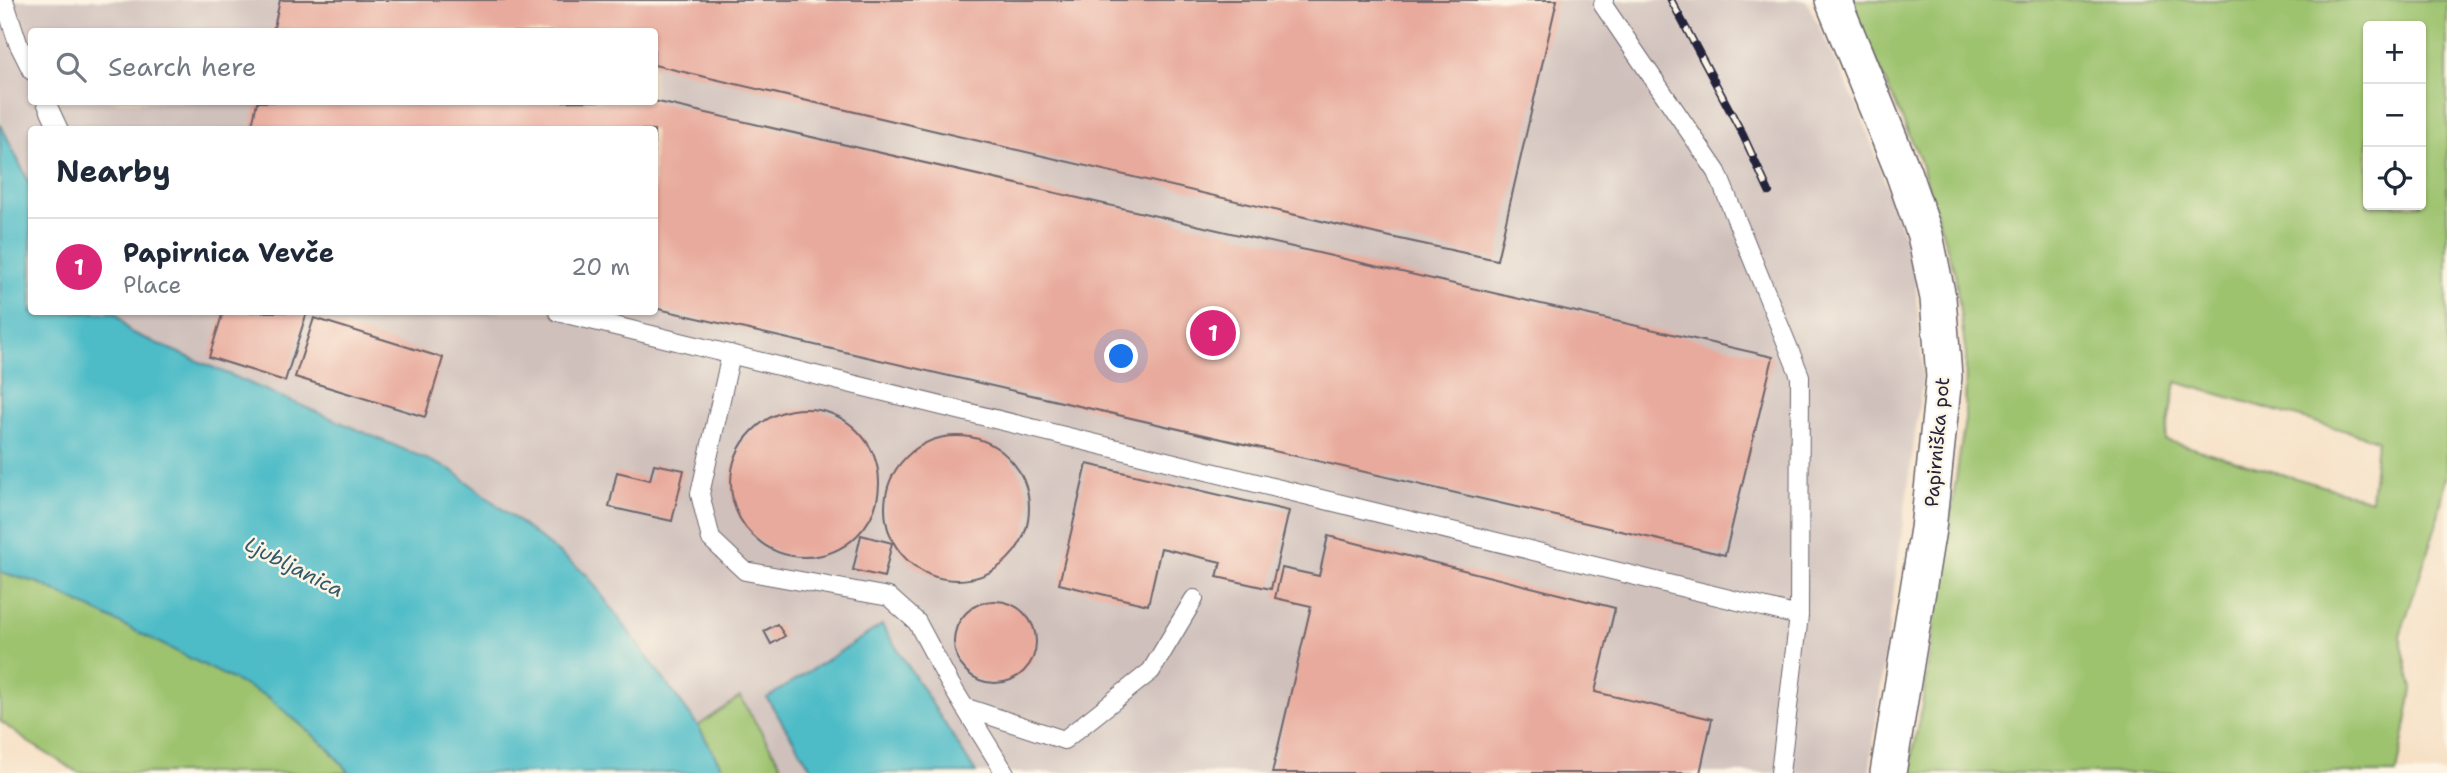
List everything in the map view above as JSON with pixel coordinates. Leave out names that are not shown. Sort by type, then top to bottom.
[{"type":"street","name":"Papirniška pot","points":[[1833,0],[1903,172],[1925,235],[1938,298],[1944,377],[1928,529],[1888,773]]},
{"type":"lane","points":[[4,0],[18,43],[28,63]]},
{"type":"lane","points":[[1604,0],[1603,5],[1717,172],[1800,376],[1799,616],[1780,773]]},
{"type":"lane","points":[[47,105],[57,126]]},
{"type":"lane","points":[[570,315],[1799,616]]},
{"type":"lane","points":[[731,354],[700,494],[711,539],[745,571],[889,597],[917,622],[964,707],[1005,773]]},
{"type":"lane","points":[[964,707],[1064,740],[1152,671],[1194,599]]},
{"type":"shaded area","points":[[0,0],[1806,0],[1860,112],[1914,264],[1923,376],[1869,773],[725,773],[698,726],[130,331],[118,315],[658,315],[658,126],[28,126],[28,181],[0,123]]},
{"type":"green space","points":[[1849,0],[2447,0],[2447,473],[2436,526],[2400,636],[2412,689],[2397,773],[1908,773],[1922,705],[1965,419],[1966,355],[1955,274],[1919,157]],"holes":[[[2176,382],[2377,440],[2371,500],[2165,440]]]},
{"type":"green space","points":[[0,572],[39,583],[147,627],[268,697],[326,746],[350,773],[79,773],[28,742],[0,721]]},
{"type":"green space","points":[[740,697],[786,773],[725,773],[698,726]]},
{"type":"water","name":"Ljubljanica","points":[[0,123],[28,181],[28,315],[118,315],[130,332],[452,470],[587,575],[698,726],[725,773],[350,773],[326,746],[268,697],[39,583],[0,572]]},
{"type":"water","points":[[882,625],[976,773],[814,773],[767,698]]},
{"type":"building","points":[[280,0],[1557,0],[1497,260],[658,66],[658,28],[274,28]]},
{"type":"building","points":[[658,102],[1773,357],[1725,555],[658,309],[658,126],[252,126],[256,105],[658,105]]},
{"type":"building","points":[[222,315],[306,315],[285,381],[209,357]]},
{"type":"building","points":[[314,318],[443,358],[425,417],[295,377]]},
{"type":"building","points":[[805,409],[833,415],[857,431],[873,455],[879,483],[873,511],[857,535],[833,551],[805,557],[777,551],[753,535],[737,511],[731,483],[737,455],[753,431],[777,415]]},
{"type":"building","points":[[957,436],[985,441],[1008,457],[1024,480],[1029,508],[1024,536],[1008,559],[985,575],[957,580],[929,575],[906,559],[890,536],[885,508],[890,480],[906,457],[929,441]]},
{"type":"building","points":[[654,464],[684,470],[672,521],[609,507],[617,472],[650,480]]},
{"type":"building","points":[[1087,464],[1289,511],[1271,589],[1217,577],[1221,562],[1161,548],[1148,605],[1059,584]]},
{"type":"building","points":[[861,535],[892,543],[884,577],[853,570]]},
{"type":"building","points":[[1328,536],[1615,608],[1595,692],[1712,719],[1700,773],[1272,773],[1311,606],[1275,598],[1282,568],[1319,576]]},
{"type":"building","points":[[995,601],[1011,604],[1024,613],[1033,626],[1036,642],[1033,658],[1024,671],[1011,680],[995,683],[979,680],[966,671],[957,658],[954,642],[957,626],[966,613],[979,604]]},
{"type":"building","points":[[777,624],[785,636],[771,644],[764,631]]},
{"type":"railway","points":[[1671,0],[1743,135],[1769,192]]},
{"type":"place","name":"Papirnica Vevče","points":[[1213,333]]}]
